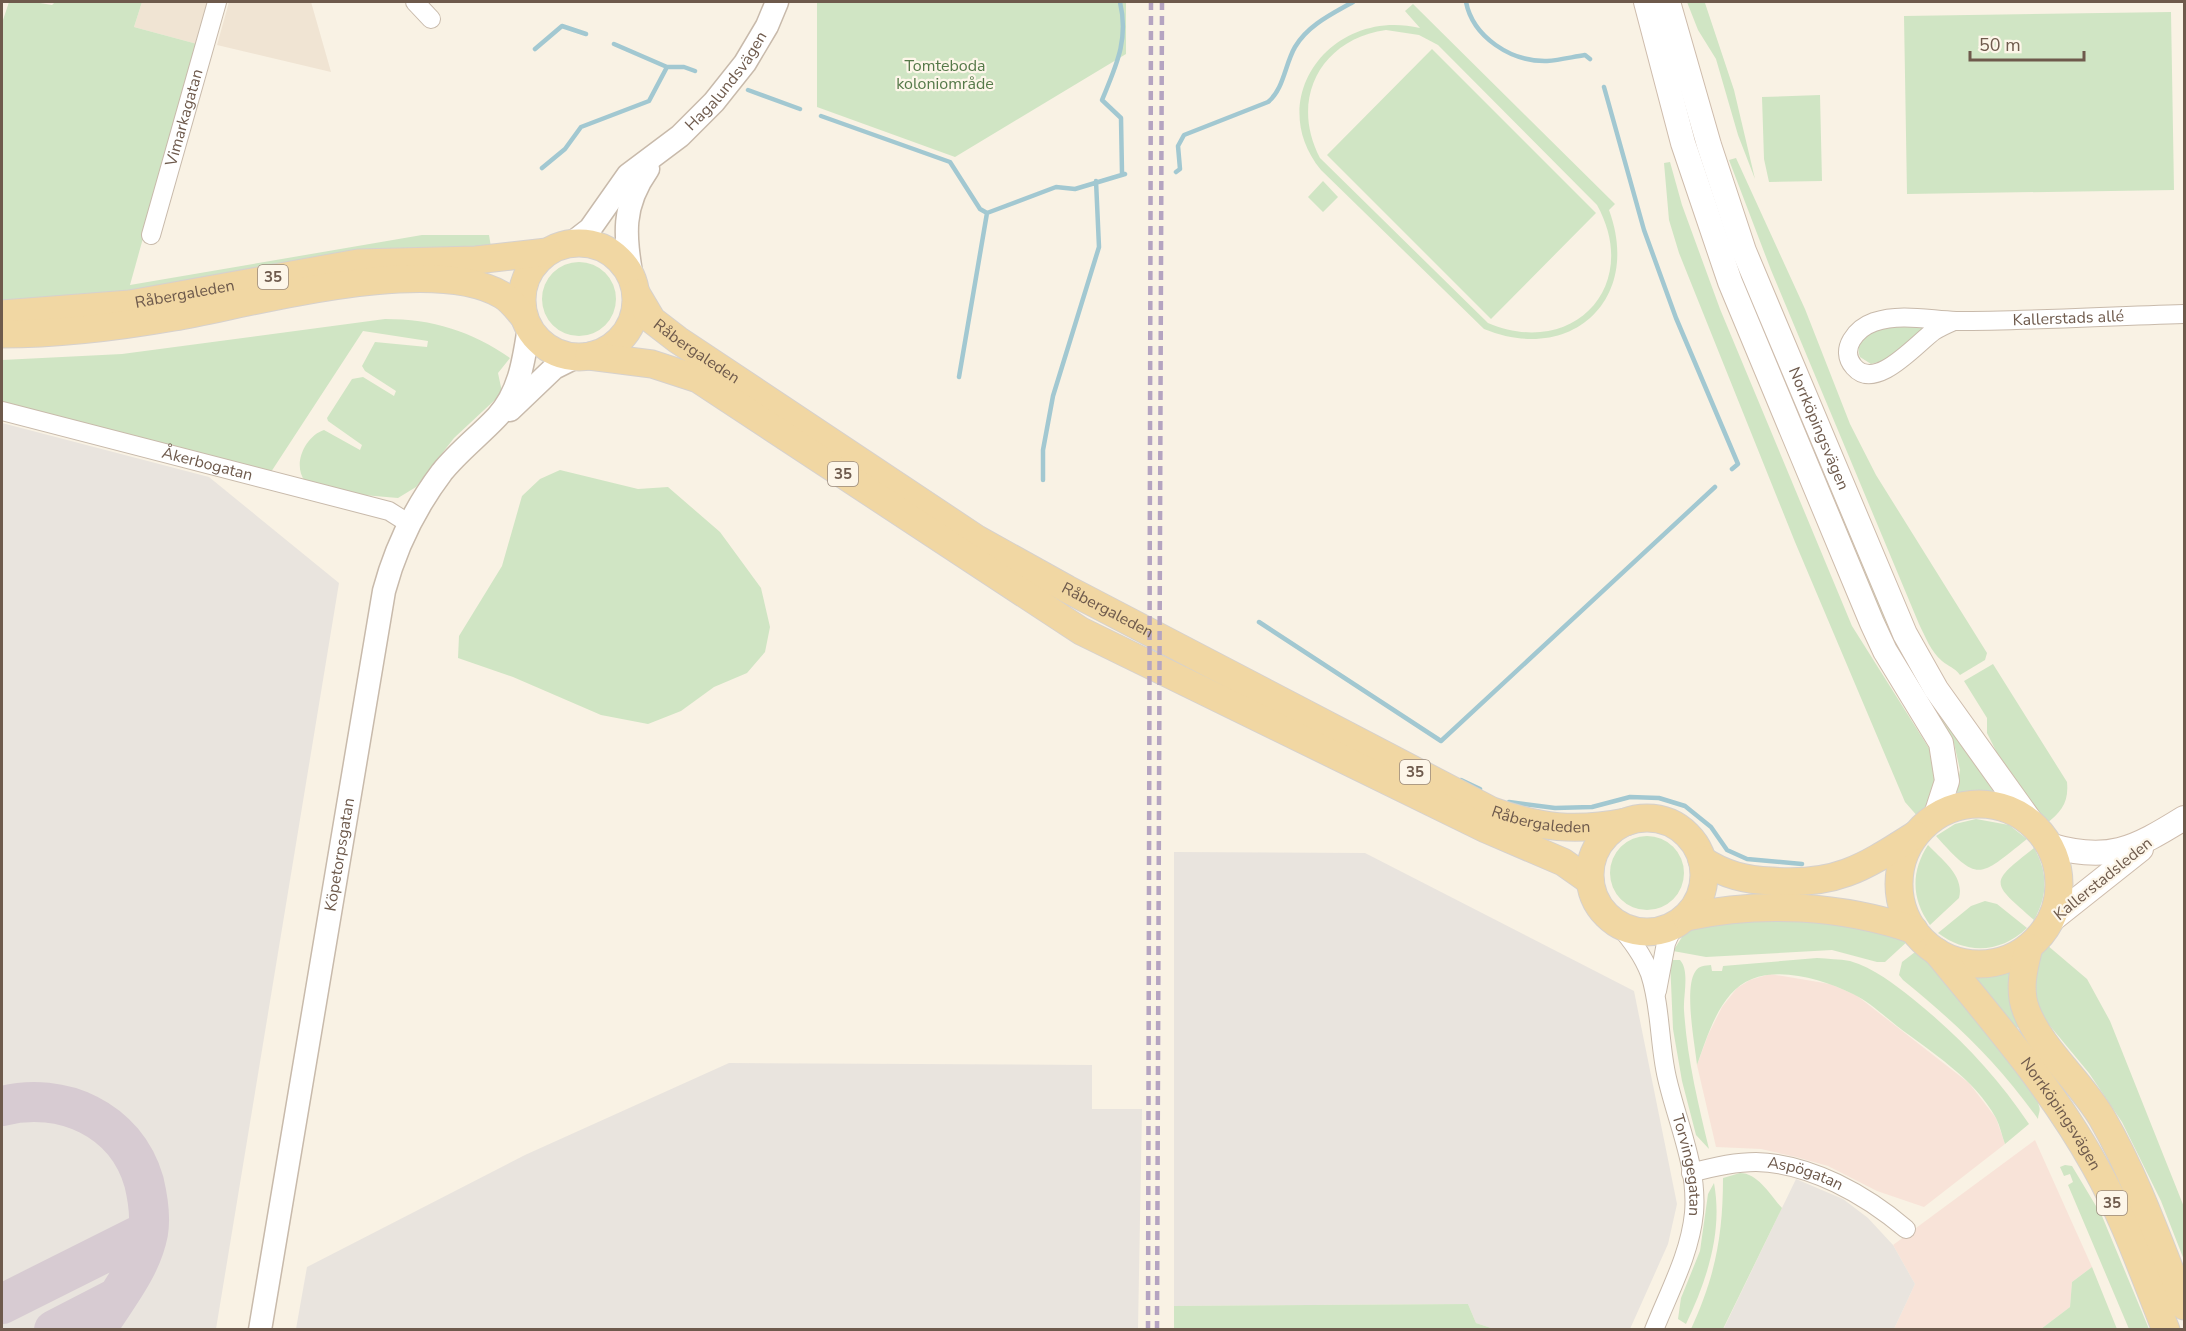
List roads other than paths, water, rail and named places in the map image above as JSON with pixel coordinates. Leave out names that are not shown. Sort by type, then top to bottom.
[{"type":"main road","name":"Norrköpingsvägen","points":[[1646,2],[1683,143],[1730,282],[1872,623],[1885,651],[1941,743],[1947,781],[1927,825]]},
{"type":"main road","name":"Norrköpingsvägen","points":[[1668,2],[1709,145],[1744,251],[1905,634],[1936,689],[2041,836]]},
{"type":"main road","name":"35","points":[[547,252],[572,243],[591,244],[608,251],[622,263],[634,286]]},
{"type":"main road","points":[[526,322],[522,299],[525,281],[533,265],[547,252]]},
{"type":"main road","name":"Råbergaleden","points":[[2,314],[129,304],[358,263],[476,260],[547,252]]},
{"type":"main road","name":"Råbergaleden","points":[[2,334],[83,330],[132,324],[328,287],[393,279],[426,279],[480,286],[503,295],[526,322]]},
{"type":"main road","points":[[583,357],[613,346],[625,334],[633,319],[634,286]]},
{"type":"main road","name":"Råbergaleden","points":[[634,286],[651,320],[678,339],[977,539],[1067,589],[1492,811],[1526,823],[1562,828],[1584,828],[1626,822]]},
{"type":"main road","name":"35","points":[[526,322],[549,348],[583,357]]},
{"type":"main road","name":"Råbergaleden","points":[[583,357],[641,362],[698,379],[1081,631],[1486,829],[1563,862],[1590,881]]},
{"type":"main road","points":[[1680,921],[1702,891],[1702,860],[1737,877],[1794,883],[1819,882],[1870,864],[1954,808],[1986,805],[2017,814],[2041,836]]},
{"type":"main road","name":"35","points":[[1626,822],[1641,818],[1657,819],[1672,824],[1691,839],[1702,860]]},
{"type":"main road","name":"Kallerstadsleden","points":[[2049,922],[2158,835],[2184,818]]},
{"type":"main road","points":[[1618,924],[1596,901],[1590,881],[1595,852],[1613,830],[1626,822]]},
{"type":"main road","name":"35","points":[[1927,825],[1906,853],[1900,877],[1904,909],[1914,930],[1936,951],[1964,963],[1987,964],[2009,958],[2029,947],[2049,922],[2059,890],[2057,867],[2041,836]]},
{"type":"main road","name":"Kallerstadsleden","points":[[2041,836],[2094,855],[2125,849],[2158,835]]},
{"type":"main road","name":"35","points":[[1618,924],[1628,929],[1652,932],[1680,921],[1738,908],[1804,909],[1874,918],[1914,930]]},
{"type":"main road","name":"Norrköpingsvägen","points":[[2029,947],[2022,989],[2026,1011],[2037,1031],[2085,1091],[2108,1128],[2137,1189],[2184,1306]]},
{"type":"main road","name":"Norrköpingsvägen","points":[[1936,951],[2029,1065],[2082,1143],[2123,1227],[2166,1329]]},
{"type":"street","name":"Vimarkagatan","points":[[151,235],[217,2]]},
{"type":"street","points":[[415,2],[431,19]]},
{"type":"street","name":"Hagalundsvägen","points":[[572,243],[590,229],[628,175],[662,150],[714,102],[767,26],[777,2]]},
{"type":"street","name":"Hagalundsvägen","points":[[634,286],[626,242],[626,220],[630,200],[637,184],[662,150]]},
{"type":"street","name":"Kallerstads allé","points":[[1954,321],[1936,329],[1882,372],[1866,373],[1856,369],[1850,361],[1850,342],[1856,333],[1864,326],[1888,319],[1954,321],[2184,314]]},
{"type":"street","name":"Köpetorpsgatan","points":[[260,1329],[371,657],[390,567],[408,523],[444,470],[498,416],[517,384],[526,322]]},
{"type":"street","name":"Köpetorpsgatan","points":[[498,416],[512,409],[554,368],[583,357]]},
{"type":"street","name":"Åkerbogatan","points":[[2,411],[389,511],[408,523]]},
{"type":"street","name":"Torvingegatan","points":[[1656,996],[1666,943],[1680,921]]},
{"type":"street","name":"Torvingegatan","points":[[1618,924],[1642,957],[1656,996],[1667,1077],[1691,1173],[1694,1212],[1690,1234],[1677,1275],[1654,1329]]},
{"type":"street","name":"Aspögatan","points":[[1691,1173],[1737,1163],[1756,1162],[1781,1165],[1836,1183],[1881,1208],[1906,1229]]},
{"type":"waterway","points":[[1120,2],[1123,29],[1120,52],[1102,100],[1121,118],[1122,173]]},
{"type":"waterway","points":[[1176,172],[1180,169],[1178,146],[1184,135],[1268,102],[1278,90],[1300,39],[1321,21],[1353,2]]},
{"type":"waterway","points":[[1466,2],[1470,15],[1485,36],[1507,52],[1533,60],[1552,61],[1585,55],[1590,59]]},
{"type":"waterway","points":[[535,49],[562,26],[586,34]]},
{"type":"waterway","points":[[614,44],[667,67],[684,67],[695,71]]},
{"type":"waterway","points":[[542,168],[565,149],[581,127],[649,101],[667,67]]},
{"type":"waterway","points":[[1604,87],[1644,230],[1676,318],[1738,464],[1732,469]]},
{"type":"waterway","points":[[748,90],[800,109]]},
{"type":"waterway","points":[[821,116],[950,162],[980,209],[987,213],[1056,187],[1075,189],[1125,174]]},
{"type":"waterway","points":[[1043,480],[1043,450],[1053,396],[1099,247],[1096,181]]},
{"type":"waterway","points":[[959,377],[987,213]]},
{"type":"waterway","points":[[1259,622],[1441,741],[1715,487]]},
{"type":"waterway","points":[[1461,780],[1480,789]]},
{"type":"waterway","points":[[1509,802],[1555,808],[1592,807],[1630,797],[1659,798],[1685,806],[1711,827],[1727,850],[1747,859],[1802,864]]},
{"type":"railway","points":[[1148,1330],[1151,2]]},
{"type":"railway","points":[[1157,1330],[1162,2]]},
{"type":"park label","name":"Tomteboda koloniområde","points":[[945,75]]}]
